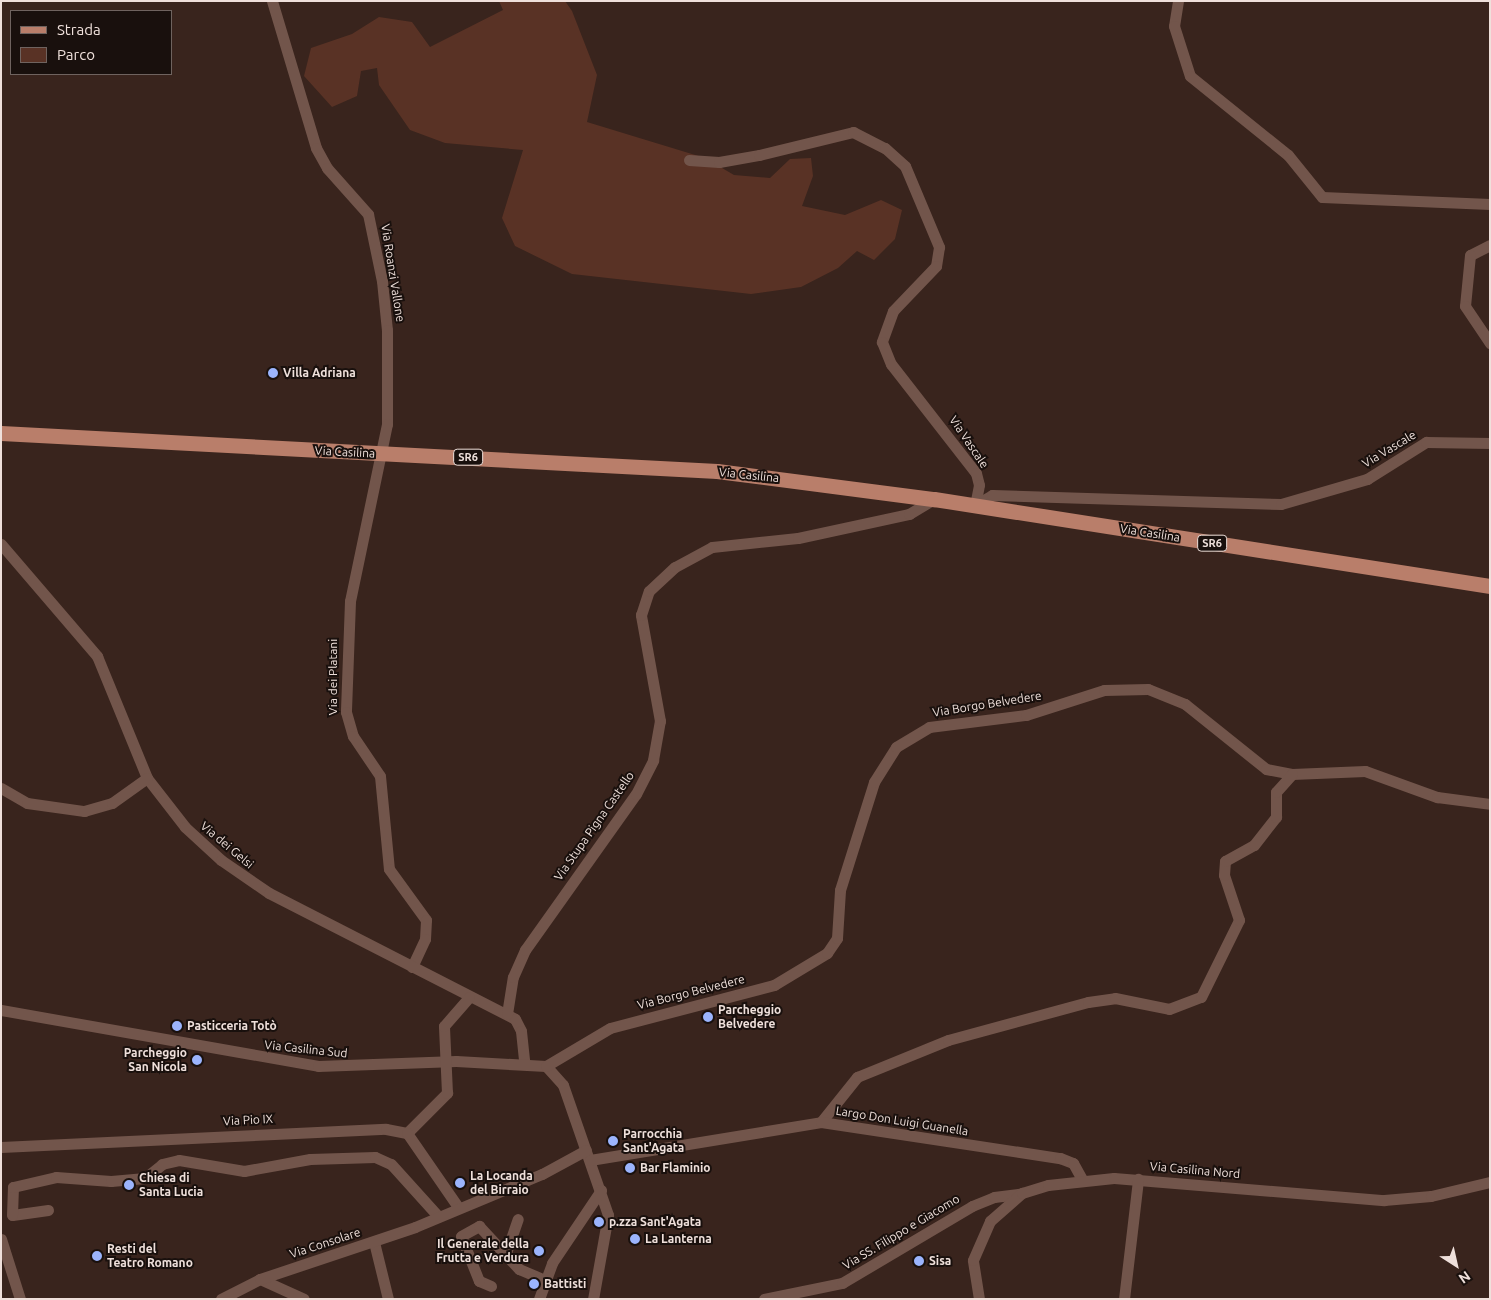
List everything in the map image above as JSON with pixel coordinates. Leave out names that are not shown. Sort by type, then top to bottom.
[{"type":"main road","name":"Via Casilina","points":[[1,433],[717,471],[975,505],[1490,586]]},
{"type":"street","name":"Via Roanzi Vallone","points":[[272,1],[321,160],[364,207],[372,222],[388,330],[389,401],[383,454]]},
{"type":"street","points":[[1178,1],[1174,26],[1190,76],[1288,155],[1322,197],[1490,204]]},
{"type":"street","name":"Via Vascale","points":[[689,160],[719,162],[759,155],[853,132],[885,148],[905,166],[939,248],[936,266],[893,311],[882,342],[891,364],[976,473],[979,485],[975,505]]},
{"type":"street","points":[[1490,245],[1470,255],[1465,306],[1490,344]]},
{"type":"street","name":"Via Vascale","points":[[975,505],[992,495],[1281,504],[1366,479],[1426,442],[1490,443]]},
{"type":"street","name":"Via dei Platani","points":[[383,454],[350,601],[346,712],[353,736],[378,771],[389,869],[426,920],[425,940],[412,967]]},
{"type":"street","name":"Via Stupa Pigna Castello","points":[[508,1014],[513,978],[525,950],[636,794],[654,760],[660,721],[642,615],[649,591],[676,567],[712,547],[791,539],[904,515],[934,499]]},
{"type":"street","name":"Via dei Gelsi","points":[[1,544],[100,660],[147,778],[185,827],[245,878],[469,997],[508,1014]]},
{"type":"street","name":"Via Borgo Belvedere","points":[[546,1066],[610,1028],[774,985],[827,953],[837,938],[840,890],[874,782],[893,750],[921,730],[1032,713],[1104,690],[1141,688],[1185,704],[1261,767],[1292,774],[1365,771],[1437,797],[1490,804]]},
{"type":"street","points":[[821,1122],[857,1077],[948,1040],[1088,1002],[1115,998],[1169,1009],[1201,997],[1239,920],[1224,875],[1225,861],[1254,845],[1276,817],[1276,792],[1292,774]]},
{"type":"street","points":[[1,788],[27,803],[84,811],[112,803],[147,778]]},
{"type":"street","points":[[458,1207],[407,1133],[447,1093],[444,1026],[469,997]]},
{"type":"street","name":"Via Casilina Sud","points":[[1,1010],[310,1065],[446,1061],[524,1062],[546,1066]]},
{"type":"street","points":[[508,1014],[520,1026],[524,1062]]},
{"type":"street","points":[[546,1066],[560,1080],[601,1190],[609,1224],[593,1299]]},
{"type":"street","name":"Largo Don Luigi Guanella","points":[[458,1207],[588,1155],[821,1122],[1060,1158],[1073,1163],[1082,1180]]},
{"type":"street","name":"Via Pio IX","points":[[1,1147],[360,1128],[407,1133]]},
{"type":"street","points":[[48,1210],[7,1216],[13,1187],[21,1182],[63,1177],[141,1179],[162,1164],[179,1160],[238,1171],[310,1159],[375,1157],[392,1164],[438,1216]]},
{"type":"street","points":[[1124,1299],[1138,1179]]},
{"type":"street","name":"Via Casilina Nord","points":[[979,1299],[974,1260],[980,1239],[990,1221],[1022,1193],[1082,1180],[1138,1179],[1384,1200],[1431,1196],[1490,1182]]},
{"type":"street","points":[[539,1299],[545,1280],[601,1190]]},
{"type":"street","name":"Via SS. Filippo e Giacomo","points":[[764,1299],[842,1283],[972,1206],[994,1197],[1022,1193]]},
{"type":"street","name":"Via Consolare","points":[[221,1299],[260,1279],[374,1242],[458,1207]]},
{"type":"street","points":[[505,1256],[518,1219]]},
{"type":"street","points":[[491,1286],[479,1281],[462,1236],[479,1226],[519,1269],[545,1280]]},
{"type":"street","points":[[1,1239],[4,1257],[20,1299]]},
{"type":"street","points":[[374,1242],[388,1299]]},
{"type":"street","points":[[260,1279],[304,1299]]},
{"type":"green space","points":[[499,1],[565,1],[572,11],[597,75],[587,122],[705,158],[734,175],[770,178],[790,159],[811,158],[813,176],[802,206],[845,215],[881,200],[902,210],[895,239],[874,260],[857,251],[838,268],[801,287],[751,294],[572,274],[515,246],[502,218],[523,150],[445,143],[410,130],[379,85],[377,68],[361,71],[357,96],[332,107],[304,76],[311,48],[352,34],[379,17],[412,22],[430,47],[503,10]]},
{"type":"place","name":"Villa Adriana","points":[[273,373]]},
{"type":"place","name":"Parcheggio Belvedere","points":[[708,1017]]},
{"type":"place","name":"Pasticceria Totò","points":[[177,1026]]},
{"type":"place","name":"Parcheggio San Nicola","points":[[197,1060]]},
{"type":"place","name":"Parrocchia Sant'Agata","points":[[613,1141]]},
{"type":"place","name":"Bar Flaminio","points":[[630,1168]]},
{"type":"place","name":"La Locanda del Birraio","points":[[460,1183]]},
{"type":"place","name":"Chiesa di Santa Lucia","points":[[129,1185]]},
{"type":"place","name":"p.zza Sant'Agata","points":[[599,1222]]},
{"type":"place","name":"La Lanterna","points":[[635,1239]]},
{"type":"place","name":"Il Generale della Frutta e Verdura","points":[[539,1251]]},
{"type":"place","name":"Resti del Teatro Romano","points":[[97,1256]]},
{"type":"place","name":"Sisa","points":[[919,1261]]},
{"type":"place","name":"Battisti","points":[[534,1284]]}]
